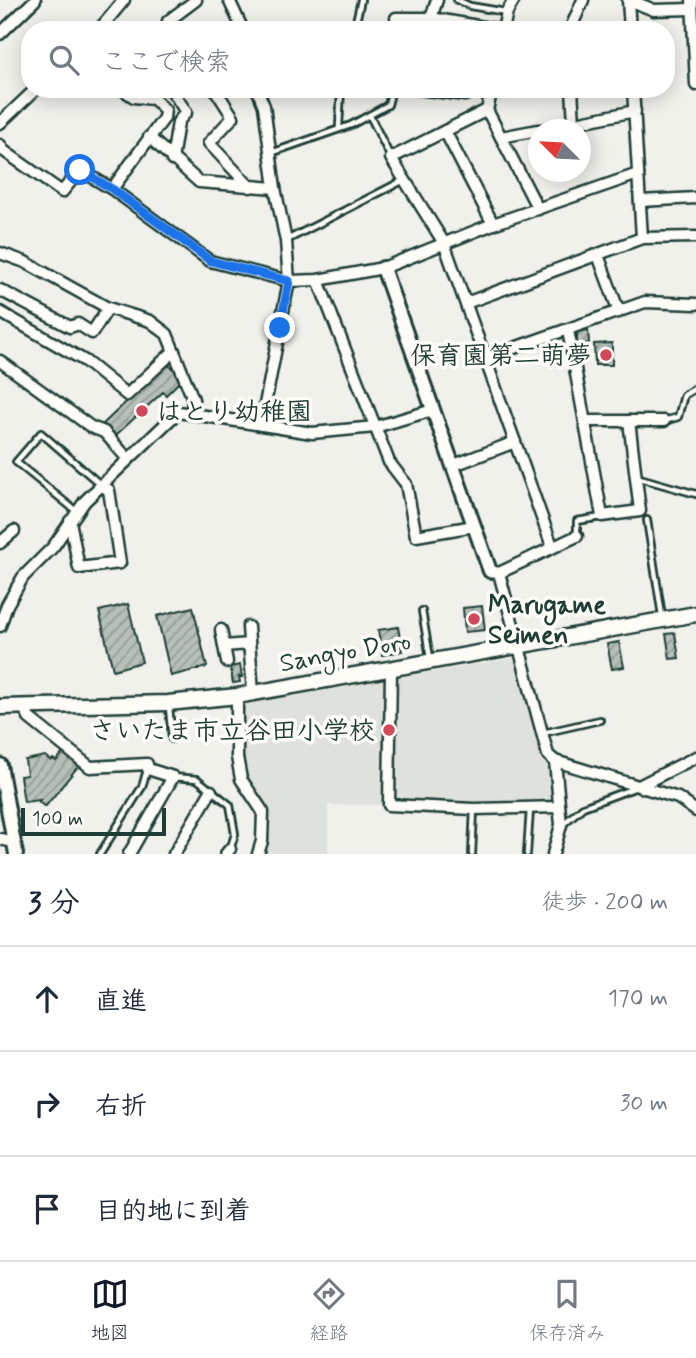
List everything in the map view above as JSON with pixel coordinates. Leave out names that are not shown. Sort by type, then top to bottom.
[{"type":"main road","name":"Sangyo Doro","points":[[0,708],[169,702],[237,696],[696,614]]},
{"type":"street","points":[[0,34],[35,0]]},
{"type":"street","points":[[106,21],[124,0]]},
{"type":"street","points":[[168,21],[196,0]]},
{"type":"street","points":[[229,0],[239,21]]},
{"type":"street","points":[[430,21],[437,0]]},
{"type":"street","points":[[504,21],[514,0]]},
{"type":"street","points":[[574,21],[583,0]]},
{"type":"street","points":[[629,21],[628,0],[654,10],[692,5],[696,85]]},
{"type":"street","points":[[396,18],[449,21]]},
{"type":"street","points":[[0,123],[26,98]]},
{"type":"street","points":[[112,189],[164,118],[165,110],[154,99],[144,98]]},
{"type":"street","points":[[172,160],[178,122],[186,112],[177,98]]},
{"type":"street","points":[[221,98],[233,117],[209,143],[250,187]]},
{"type":"street","points":[[261,98],[286,241],[289,281],[261,425]]},
{"type":"street","points":[[490,98],[487,110],[538,209]]},
{"type":"street","points":[[573,98],[574,119]]},
{"type":"street","points":[[634,98],[642,238]]},
{"type":"street","points":[[487,110],[391,158],[444,243],[552,546]]},
{"type":"street","points":[[591,120],[635,111]]},
{"type":"street","points":[[445,131],[493,224]]},
{"type":"street","points":[[501,138],[528,132]]},
{"type":"street","points":[[149,137],[199,182],[275,188]]},
{"type":"street","points":[[0,145],[4,151],[62,192],[80,170],[112,189],[211,261],[289,281],[318,280],[383,268],[493,224],[638,174]]},
{"type":"street","points":[[640,201],[696,198]]},
{"type":"street","points":[[466,303],[642,238],[696,237]]},
{"type":"street","points":[[0,253],[25,262],[108,308],[150,321],[167,334],[193,399],[192,414]]},
{"type":"street","points":[[598,255],[619,312]]},
{"type":"street","points":[[383,268],[474,526],[495,572],[548,755],[555,761],[678,798],[696,811]]},
{"type":"street","points":[[318,280],[388,462],[406,484],[416,536],[474,526]]},
{"type":"street","points":[[0,290],[70,327],[78,324],[92,333],[108,308]]},
{"type":"street","points":[[486,358],[645,302],[696,304]]},
{"type":"street","points":[[0,312],[85,361],[127,395],[174,351]]},
{"type":"street","points":[[568,330],[603,516],[640,511],[629,421]]},
{"type":"street","points":[[0,376],[4,363],[91,427],[104,432],[128,459]]},
{"type":"street","points":[[0,626],[7,605],[23,577],[53,547],[73,516],[178,412],[312,433],[375,428],[433,410]]},
{"type":"street","points":[[586,421],[664,421]]},
{"type":"street","points":[[454,465],[515,442]]},
{"type":"street","points":[[73,516],[79,568],[120,563],[109,490],[102,486]]},
{"type":"street","points":[[0,544],[14,531]]},
{"type":"street","points":[[495,572],[577,536]]},
{"type":"street","points":[[0,596],[7,605]]},
{"type":"street","points":[[247,627],[253,693]]},
{"type":"street","points":[[221,630],[227,662]]},
{"type":"street","points":[[224,646],[249,644]]},
{"type":"street","points":[[391,669],[389,805],[474,809],[559,807]]},
{"type":"street","points":[[237,696],[237,757],[242,779],[263,812],[262,841],[258,854]]},
{"type":"street","points":[[24,707],[29,719],[90,767],[147,764],[148,769],[173,777],[129,854]]},
{"type":"street","points":[[639,786],[696,757]]},
{"type":"street","points":[[553,854],[561,825],[555,761]]},
{"type":"street","points":[[0,765],[15,848]]},
{"type":"street","points":[[174,854],[211,791]]},
{"type":"street","points":[[0,839],[15,848]]},
{"type":"lane","points":[[356,21],[361,0]]},
{"type":"lane","points":[[457,0],[470,6],[506,12]]},
{"type":"lane","points":[[340,127],[341,98]]},
{"type":"lane","points":[[270,154],[351,125],[388,105],[390,98]]},
{"type":"lane","points":[[370,116],[391,158]]},
{"type":"lane","points":[[286,241],[405,180]]},
{"type":"lane","points":[[664,421],[678,417],[684,395],[696,388]]},
{"type":"lane","points":[[73,516],[16,462],[41,433],[102,486]]},
{"type":"lane","points":[[636,477],[696,494]]},
{"type":"lane","points":[[577,536],[577,521],[603,516]]},
{"type":"lane","points":[[647,520],[663,621]]},
{"type":"lane","points":[[422,611],[431,661]]},
{"type":"lane","points":[[169,702],[172,739]]},
{"type":"lane","points":[[542,733],[600,720]]},
{"type":"lane","points":[[100,854],[142,787],[148,769]]},
{"type":"lane","points":[[173,777],[197,779],[230,805],[235,834],[228,852]]},
{"type":"lane","points":[[561,825],[583,807],[639,786]]},
{"type":"lane","points":[[527,854],[530,808]]},
{"type":"lane","points":[[472,854],[474,809]]},
{"type":"shaded area","name":"さいたま市立谷田小学校","points":[[519,657],[551,763],[554,797],[552,803],[328,805],[328,854],[263,854],[268,812],[246,776],[239,755],[240,705]]},
{"type":"building","points":[[588,330],[589,343],[577,344],[577,331]]},
{"type":"building","points":[[612,343],[612,365],[595,365],[594,344]]},
{"type":"building","points":[[166,364],[177,370],[177,377],[181,380],[166,395],[163,392],[115,436],[102,425]]},
{"type":"building","points":[[128,604],[142,662],[113,670],[99,611]]},
{"type":"building","name":"Marugame Seimen","points":[[482,606],[485,630],[465,632],[463,608]]},
{"type":"building","points":[[193,607],[207,667],[171,676],[157,616]]},
{"type":"building","points":[[398,627],[402,651],[382,655],[378,630]]},
{"type":"building","points":[[675,633],[679,658],[670,659],[666,634]]},
{"type":"building","points":[[619,642],[624,667],[612,669],[607,644]]},
{"type":"building","points":[[302,654],[304,666],[291,668],[289,656]]},
{"type":"building","points":[[240,665],[242,677],[239,677],[240,682],[233,683],[230,667]]},
{"type":"building","points":[[64,752],[80,764],[45,807],[40,800],[24,802],[20,776],[27,775],[25,760],[45,756],[56,761]]},
{"type":"place","name":"保育園第二萌夢","points":[[606,355]]},
{"type":"place","name":"はとり幼稚園","points":[[142,411]]},
{"type":"place","name":"Marugame Seimen","points":[[474,619]]},
{"type":"place","name":"さいたま市立谷田小学校","points":[[389,730]]},
{"type":"route","points":[[80,170],[112,189],[211,261],[289,281],[280,328]]}]
